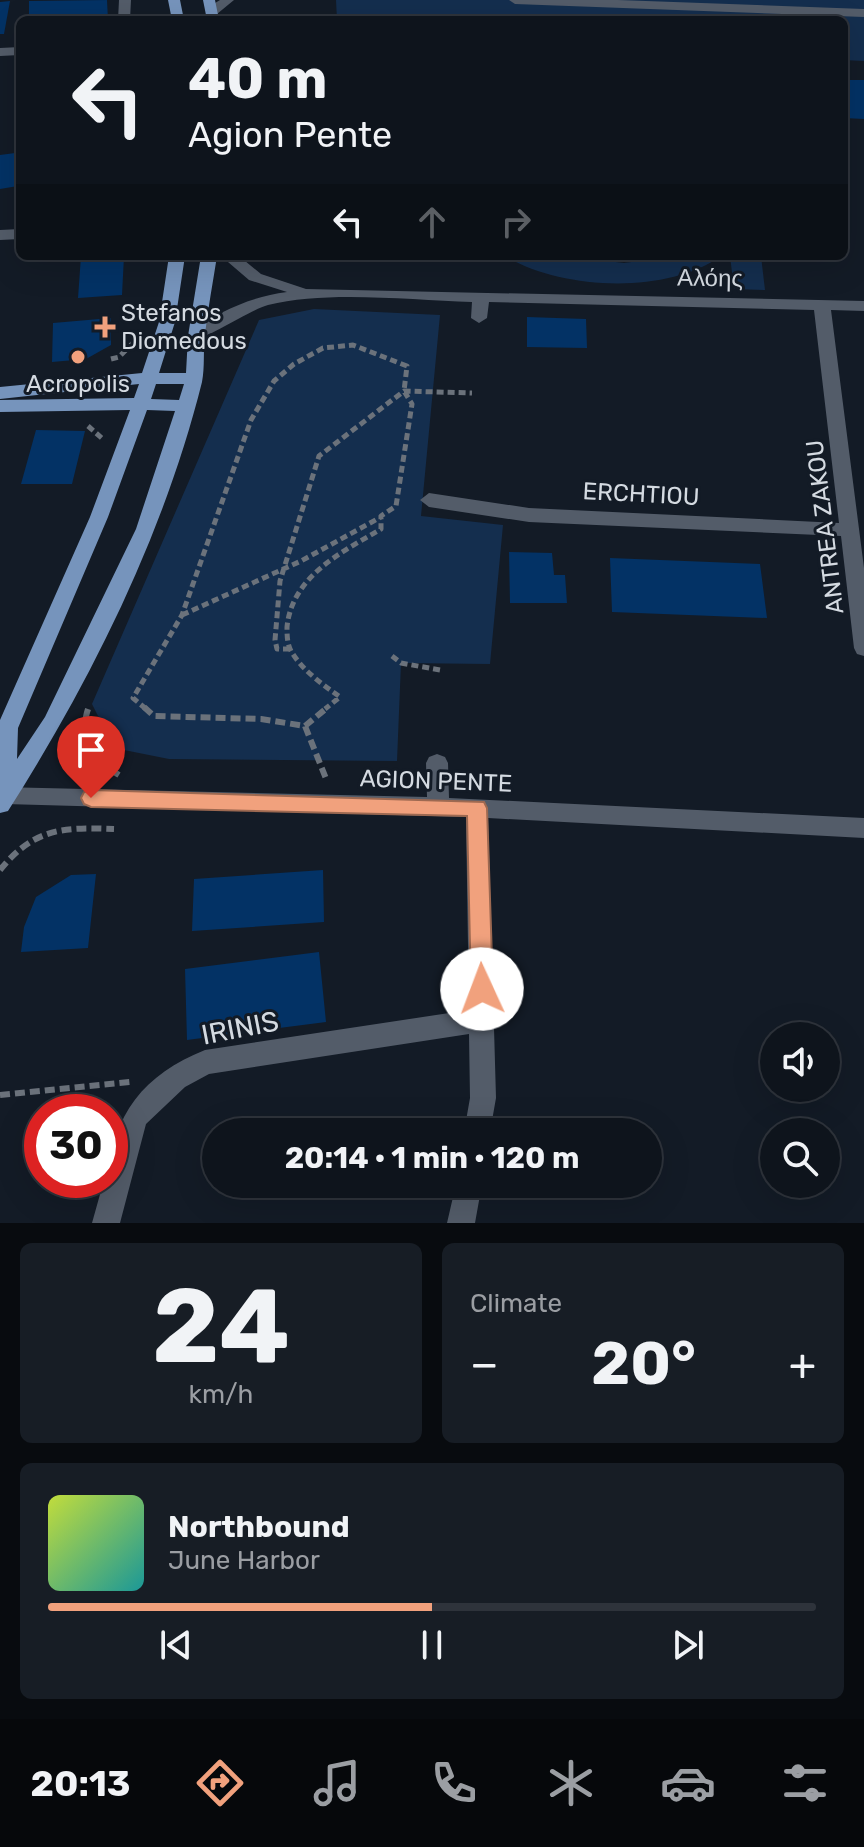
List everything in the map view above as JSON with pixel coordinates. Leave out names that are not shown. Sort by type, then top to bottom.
[{"type":"main road","points":[[2,800],[7,728],[99,517],[141,404],[167,322],[176,260]]},
{"type":"main road","points":[[2,800],[53,722],[146,529],[194,379],[196,336],[208,260]]},
{"type":"main road","points":[[0,393],[151,376],[194,379]]},
{"type":"main road","points":[[0,406],[186,406]]},
{"type":"street","points":[[211,10],[228,0]]},
{"type":"street","points":[[515,0],[665,3],[864,13]]},
{"type":"street","name":"Αλόης","points":[[234,260],[255,277],[314,293]]},
{"type":"street","name":"Αλόης","points":[[196,336],[240,307],[274,297],[314,293],[864,306]]},
{"type":"street","points":[[479,318],[481,297]]},
{"type":"street","name":"ANTREA ZAKOU","points":[[822,305],[864,648]]},
{"type":"street","name":"ERCHTIOU","points":[[429,500],[529,515],[850,530]]},
{"type":"street","points":[[437,763],[438,807]]},
{"type":"street","name":"AGION PENTE","points":[[2,800],[335,803],[864,828]]},
{"type":"street","points":[[477,808],[483,1020],[483,1098],[479,1118]]},
{"type":"street","name":"IRINIS","points":[[106,1223],[135,1117],[176,1078],[205,1062],[483,1020]]},
{"type":"street","points":[[461,1223],[466,1198]]},
{"type":"path","points":[[88,381],[93,366],[119,357],[137,337]]},
{"type":"path","points":[[182,615],[272,576],[396,506],[412,404],[404,391],[407,366],[353,345],[323,348],[294,364],[274,381],[251,420],[182,615],[133,698],[154,716],[261,719],[305,726],[340,697],[310,675],[290,649],[286,638],[290,608],[329,564],[381,529],[381,516]]},
{"type":"path","points":[[290,649],[277,649],[272,632],[280,600],[280,581],[319,456],[404,391],[472,393]]},
{"type":"path","points":[[80,404],[76,419],[104,438],[104,449]]},
{"type":"path","points":[[392,656],[401,663],[440,670]]},
{"type":"path","points":[[305,726],[335,803]]},
{"type":"path","points":[[0,870],[12,853],[32,837],[66,828],[114,829]]},
{"type":"path","points":[[0,1095],[132,1082]]},
{"type":"shaded area","points":[[336,0],[864,0],[864,61],[848,60],[848,16],[337,16]]},
{"type":"shaded area","points":[[513,260],[624,263],[714,260],[698,269],[643,282],[583,281],[528,267]]},
{"type":"shaded area","points":[[730,260],[761,260],[765,290],[734,289]]},
{"type":"shaded area","points":[[314,309],[440,315],[421,516],[503,525],[490,664],[401,663],[397,761],[169,759],[114,748],[92,704],[259,320]]},
{"type":"building","points":[[107,0],[108,16],[29,16],[29,1]]},
{"type":"building","points":[[10,1],[4,34],[0,34],[0,2]]},
{"type":"building","points":[[848,80],[864,80],[864,119],[848,118]]},
{"type":"building","points":[[15,153],[16,186],[0,189],[0,155]]},
{"type":"building","points":[[81,260],[124,260],[122,295],[78,298]]},
{"type":"building","points":[[527,317],[586,319],[587,348],[527,347]]},
{"type":"building","points":[[111,318],[111,345],[86,359],[52,362],[53,323]]},
{"type":"building","points":[[36,430],[85,431],[72,484],[21,484]]},
{"type":"building","points":[[509,552],[552,553],[554,575],[565,575],[567,603],[510,603]]},
{"type":"building","points":[[610,558],[760,564],[767,618],[612,612]]},
{"type":"building","points":[[323,870],[324,922],[192,931],[194,879]]},
{"type":"building","points":[[96,874],[88,948],[21,952],[24,927],[36,897],[71,875]]},
{"type":"building","points":[[319,952],[326,1022],[187,1040],[185,969]]},
{"type":"place","name":"Stefanos Diomedous","points":[[105,327]]},
{"type":"place","name":"Acropolis","points":[[78,357]]},
{"type":"route","points":[[91,798],[477,808],[482,989]]}]
